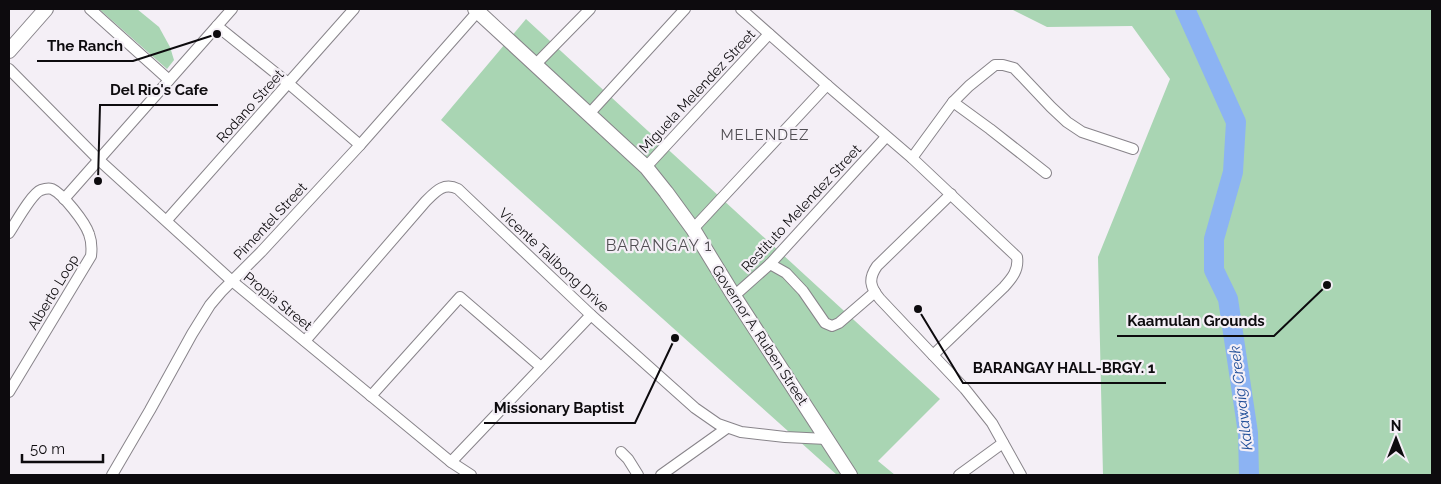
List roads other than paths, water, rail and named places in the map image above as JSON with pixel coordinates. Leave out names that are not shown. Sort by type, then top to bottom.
[{"type":"main road","points":[[9,51],[46,9]]},
{"type":"main road","name":"Governor A. Ruben Street","points":[[477,9],[646,167],[693,229],[850,475]]},
{"type":"street","points":[[90,9],[169,80]]},
{"type":"street","points":[[64,199],[232,9]]},
{"type":"street","name":"Rodano Street","points":[[166,220],[354,9]]},
{"type":"street","name":"Pimentel Street","points":[[112,475],[210,305],[360,144],[477,9]]},
{"type":"street","points":[[535,65],[590,9]]},
{"type":"street","points":[[589,114],[685,9]]},
{"type":"street","points":[[741,9],[912,158],[1017,257],[1017,266],[1013,276],[1004,287],[934,355]]},
{"type":"street","points":[[217,26],[360,144]]},
{"type":"street","name":"Miguela Melendez Street","points":[[646,167],[769,34]]},
{"type":"street","points":[[912,158],[953,102],[995,65],[1014,68],[1051,107],[1067,122],[1082,132],[1133,149]]},
{"type":"street","name":"Propia Street","points":[[9,69],[99,160],[232,281],[451,462],[471,475]]},
{"type":"street","points":[[693,229],[827,85]]},
{"type":"street","points":[[953,102],[1046,173]]},
{"type":"street","name":"Restituto Melendez Street","points":[[734,296],[770,264],[886,137]]},
{"type":"street","name":"Vicente Talibong Drive","points":[[305,342],[426,201],[437,190],[448,186],[458,189],[592,315],[695,408],[718,424],[741,432],[827,439]]},
{"type":"street","name":"Alberto Loop","points":[[9,233],[36,192],[47,188],[54,190],[64,199],[84,224],[89,232],[92,247],[90,256],[9,392]]},
{"type":"street","points":[[950,194],[877,266],[871,274],[871,282],[875,292],[965,389],[992,423],[1021,475]]},
{"type":"street","points":[[770,264],[786,273],[803,290],[824,323],[832,326],[839,323],[875,292]]},
{"type":"street","points":[[371,396],[460,297],[542,367]]},
{"type":"street","points":[[451,462],[592,315]]},
{"type":"street","points":[[661,475],[727,428]]},
{"type":"street","points":[[959,475],[1003,443]]},
{"type":"street","points":[[621,452],[638,475]]},
{"type":"waterway","name":"Kalawaig Creek","points":[[1185,9],[1236,122],[1233,172],[1214,239],[1214,270],[1228,299],[1248,433],[1249,475]]},
{"type":"place","name":"The Ranch","points":[[217,34]]},
{"type":"place","name":"Del Rio's Cafe","points":[[98,181]]},
{"type":"place","name":"Kaamulan Grounds","points":[[1327,285]]},
{"type":"place","name":"BARANGAY HALL-BRGY. 1","points":[[918,309]]},
{"type":"place","name":"Missionary Baptist","points":[[675,338]]},
{"type":"district","name":"MELENDEZ","points":[[765,135]]},
{"type":"district","name":"BARANGAY 1","points":[[659,245]]}]
